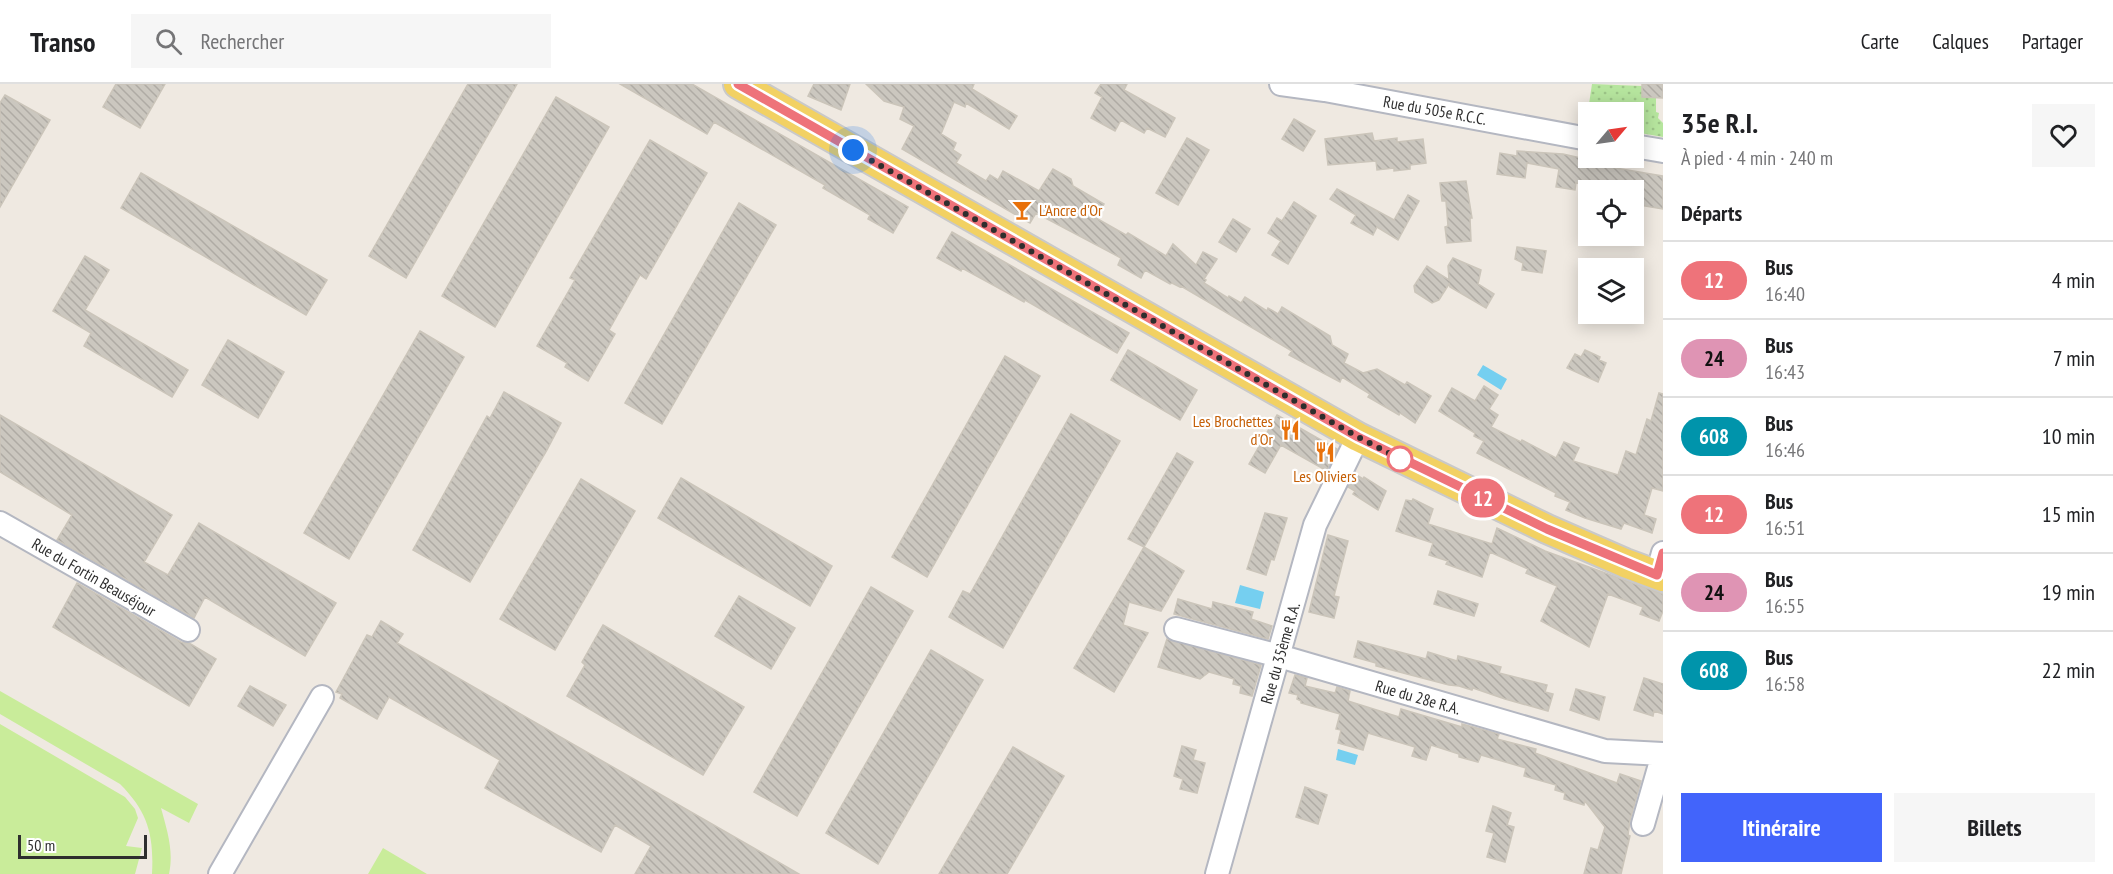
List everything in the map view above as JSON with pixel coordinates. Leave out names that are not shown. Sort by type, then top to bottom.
[{"type":"main road","points":[[738,84],[1358,437],[1547,529],[1661,568]]},
{"type":"street","name":"Rue du 505e R.C.C.","points":[[1281,84],[1325,90],[1578,137]]},
{"type":"street","points":[[1644,148],[1663,151]]},
{"type":"street","name":"Rue du 35ème R.A.","points":[[1216,874],[1315,525],[1358,437]]},
{"type":"street","name":"Rue du Fortin Beauséjour","points":[[0,523],[188,630]]},
{"type":"street","name":"Rue du 28e R.A.","points":[[1176,629],[1279,656],[1605,751],[1663,754],[1643,824]]},
{"type":"street","points":[[220,874],[322,697]]},
{"type":"green space","points":[[1592,84],[1642,86],[1642,97],[1656,98],[1656,112],[1659,113],[1658,118],[1663,123],[1663,137],[1644,134],[1644,102],[1589,102]]},
{"type":"green space","points":[[0,691],[198,804],[189,823],[161,808],[170,849],[169,874],[152,874],[152,847],[147,825],[137,804],[120,784],[0,714]]},
{"type":"green space","points":[[0,724],[125,797],[135,809],[138,818],[126,846],[142,848],[135,874],[0,874]]},
{"type":"green space","points":[[383,848],[427,874],[368,874]]},
{"type":"water","points":[[1483,365],[1507,379],[1501,390],[1477,375]]},
{"type":"water","points":[[1240,585],[1264,592],[1260,609],[1235,603]]},
{"type":"water","points":[[1338,749],[1358,755],[1355,765],[1336,760]]},
{"type":"building","points":[[116,84],[165,84],[140,128],[103,107]]},
{"type":"building","points":[[468,84],[517,84],[406,278],[369,256]]},
{"type":"building","points":[[620,84],[692,84],[908,207],[893,233],[868,219],[870,215],[823,188],[825,185],[714,122],[707,134]]},
{"type":"building","points":[[814,84],[850,84],[841,110],[808,96]]},
{"type":"building","points":[[866,84],[974,84],[972,89],[1017,116],[1009,129],[966,103],[965,107],[954,102],[941,134],[956,143],[953,150],[961,155],[956,163],[986,181],[990,175],[998,180],[1003,171],[1039,191],[1053,169],[1071,179],[1073,186],[1104,204],[1096,218],[1126,235],[1128,233],[1166,256],[1173,244],[1196,265],[1203,252],[1217,259],[1204,279],[1206,280],[1204,283],[1228,298],[1229,296],[1241,303],[1245,297],[1267,311],[1268,308],[1278,314],[1282,307],[1330,336],[1332,345],[1348,354],[1344,363],[1363,373],[1377,369],[1431,396],[1415,423],[1368,397],[1370,394],[1342,377],[1340,382],[1289,355],[1292,351],[1181,286],[1170,284],[1145,270],[1141,278],[1118,265],[1121,258],[1036,213],[1030,223],[902,149],[914,126],[900,119],[904,107],[884,101]]},
{"type":"building","points":[[1101,84],[1127,84],[1124,90],[1175,118],[1165,137],[1147,128],[1144,133],[1121,120],[1115,131],[1091,118],[1102,97],[1095,93]]},
{"type":"building","points":[[1642,84],[1663,84],[1663,98],[1642,97]]},
{"type":"building","points":[[5,95],[50,120],[0,207],[0,103]]},
{"type":"building","points":[[556,97],[609,127],[495,327],[442,296]]},
{"type":"building","points":[[1294,119],[1315,131],[1303,151],[1282,139]]},
{"type":"building","points":[[1372,133],[1374,141],[1397,138],[1397,142],[1423,139],[1426,163],[1410,165],[1410,169],[1394,171],[1394,168],[1377,170],[1376,161],[1328,165],[1325,139]]},
{"type":"building","points":[[1187,138],[1209,150],[1178,205],[1156,193]]},
{"type":"building","points":[[650,140],[707,173],[646,279],[640,275],[609,330],[615,334],[588,381],[565,367],[567,363],[537,346],[575,280],[570,278]]},
{"type":"building","points":[[1517,151],[1563,154],[1578,157],[1578,168],[1616,168],[1663,176],[1663,209],[1644,206],[1644,180],[1578,180],[1575,190],[1556,187],[1559,169],[1527,163],[1525,178],[1497,174],[1500,153],[1517,156]]},
{"type":"building","points":[[141,173],[327,280],[306,315],[121,208]]},
{"type":"building","points":[[1466,181],[1472,218],[1470,218],[1471,241],[1447,243],[1446,201],[1442,201],[1440,183]]},
{"type":"building","points":[[1337,189],[1394,220],[1408,195],[1419,201],[1398,240],[1377,227],[1373,235],[1351,223],[1356,215],[1330,199]]},
{"type":"building","points":[[1294,202],[1316,216],[1288,264],[1272,255],[1281,241],[1268,233],[1277,218],[1282,221]]},
{"type":"building","points":[[739,203],[776,225],[662,424],[625,403]]},
{"type":"building","points":[[1233,219],[1250,229],[1236,252],[1219,242]]},
{"type":"building","points":[[952,232],[1129,333],[1117,353],[1025,300],[1024,302],[962,268],[961,271],[937,258]]},
{"type":"building","points":[[1517,247],[1546,251],[1542,273],[1522,270],[1523,263],[1515,259]]},
{"type":"building","points":[[85,256],[109,270],[85,310],[188,370],[172,397],[84,346],[91,333],[53,311]]},
{"type":"building","points":[[1453,258],[1481,270],[1478,284],[1494,294],[1486,308],[1450,287],[1449,284],[1439,300],[1432,303],[1415,292],[1414,286],[1427,266],[1449,280],[1448,266]]},
{"type":"building","points":[[420,331],[464,357],[349,559],[304,533]]},
{"type":"building","points":[[228,340],[284,372],[258,418],[202,385]]},
{"type":"building","points":[[1128,350],[1197,390],[1180,420],[1111,380]]},
{"type":"building","points":[[1585,350],[1600,357],[1599,360],[1606,363],[1598,382],[1567,368],[1575,354],[1581,357]]},
{"type":"building","points":[[1005,356],[1040,376],[927,577],[892,557]]},
{"type":"building","points":[[1484,386],[1498,395],[1489,409],[1498,415],[1491,427],[1556,458],[1564,442],[1579,448],[1573,461],[1618,475],[1626,451],[1636,455],[1647,419],[1651,421],[1659,393],[1663,394],[1663,491],[1652,488],[1644,515],[1656,519],[1652,533],[1624,523],[1621,529],[1566,510],[1570,502],[1555,496],[1556,493],[1477,453],[1484,441],[1439,411],[1452,388],[1475,401]]},
{"type":"building","points":[[504,392],[561,423],[470,582],[413,550],[487,416],[490,418]]},
{"type":"building","points":[[1071,414],[1120,441],[1003,648],[949,617],[963,591],[970,594]]},
{"type":"building","points":[[0,415],[172,515],[144,562],[168,575],[199,523],[336,603],[305,656],[205,597],[194,618],[57,540],[72,515],[0,472]]},
{"type":"building","points":[[1277,415],[1337,449],[1327,471],[1281,445],[1265,473],[1249,464]]},
{"type":"building","points":[[1177,453],[1193,462],[1144,547],[1128,539]]},
{"type":"building","points":[[1355,474],[1386,491],[1378,510],[1353,494],[1355,491],[1348,487]]},
{"type":"building","points":[[681,478],[832,566],[810,606],[658,518]]},
{"type":"building","points":[[581,479],[635,511],[555,650],[500,619]]},
{"type":"building","points":[[1413,499],[1433,509],[1428,524],[1492,544],[1497,528],[1545,551],[1663,594],[1663,611],[1659,621],[1640,614],[1643,607],[1608,594],[1589,647],[1541,621],[1557,586],[1526,573],[1528,569],[1490,552],[1482,577],[1429,555],[1433,543],[1396,531],[1406,500],[1412,501]]},
{"type":"building","points":[[1265,513],[1287,518],[1274,560],[1271,559],[1266,575],[1247,569]]},
{"type":"building","points":[[1328,535],[1348,541],[1334,596],[1339,597],[1334,618],[1309,612]]},
{"type":"building","points":[[1144,547],[1184,571],[1161,611],[1129,602],[1123,625],[1148,633],[1114,692],[1074,668]]},
{"type":"building","points":[[77,583],[181,642],[189,643],[216,659],[189,706],[53,627]]},
{"type":"building","points":[[871,587],[913,611],[797,816],[754,792]]},
{"type":"building","points":[[1438,591],[1478,604],[1474,616],[1434,604]]},
{"type":"building","points":[[739,596],[795,628],[771,669],[715,636]]},
{"type":"building","points":[[1178,599],[1212,609],[1213,602],[1253,612],[1251,619],[1272,626],[1268,639],[1174,614]]},
{"type":"building","points":[[381,621],[403,634],[397,643],[799,874],[635,874],[651,846],[615,825],[601,852],[485,788],[500,760],[389,697],[377,719],[340,698],[342,694],[336,692],[367,635],[372,637]]},
{"type":"building","points":[[603,625],[744,707],[703,775],[567,696],[585,665],[582,662]]},
{"type":"building","points":[[1167,639],[1261,665],[1252,696],[1240,693],[1241,686],[1233,684],[1234,679],[1209,672],[1200,679],[1158,667]]},
{"type":"building","points":[[1358,641],[1426,659],[1428,652],[1457,661],[1458,656],[1501,667],[1499,673],[1547,685],[1545,692],[1553,694],[1548,711],[1473,688],[1472,690],[1449,685],[1376,666],[1376,663],[1354,657]]},
{"type":"building","points":[[931,650],[983,680],[878,864],[826,833]]},
{"type":"building","points":[[1295,675],[1307,678],[1305,686],[1335,693],[1337,687],[1350,691],[1348,701],[1399,717],[1401,709],[1462,727],[1462,724],[1499,734],[1497,739],[1536,749],[1535,753],[1617,783],[1620,774],[1641,781],[1630,820],[1628,835],[1630,836],[1621,874],[1584,874],[1591,848],[1598,850],[1605,827],[1585,801],[1584,805],[1564,799],[1565,793],[1555,790],[1556,785],[1524,776],[1526,768],[1481,755],[1478,762],[1431,745],[1426,760],[1412,756],[1415,747],[1368,733],[1363,750],[1338,743],[1341,730],[1336,729],[1340,714],[1301,703],[1297,699],[1298,695],[1289,693]]},
{"type":"building","points":[[1644,678],[1663,684],[1663,714],[1654,711],[1653,716],[1634,710]]},
{"type":"building","points":[[250,686],[286,705],[273,726],[238,706]]},
{"type":"building","points":[[1576,689],[1605,697],[1599,720],[1570,710]]},
{"type":"building","points":[[1182,746],[1196,750],[1193,760],[1205,763],[1197,793],[1180,789],[1183,779],[1174,776]]},
{"type":"building","points":[[1013,747],[1064,776],[1007,874],[939,874]]},
{"type":"building","points":[[1305,787],[1327,795],[1318,824],[1296,817]]},
{"type":"building","points":[[1493,806],[1511,813],[1507,825],[1514,827],[1505,862],[1487,857],[1494,833],[1486,831]]},
{"type":"bus line","name":"12","points":[[738,84],[1395,456],[1547,529],[1657,575],[1663,553]]},
{"type":"place","name":"L'Ancre d'Or","points":[[1022,210]]},
{"type":"place","name":"Les Brochettes d'Or","points":[[1290,430]]},
{"type":"place","name":"Les Oliviers","points":[[1325,452]]},
{"type":"route","points":[[853,150],[1400,459]]}]
